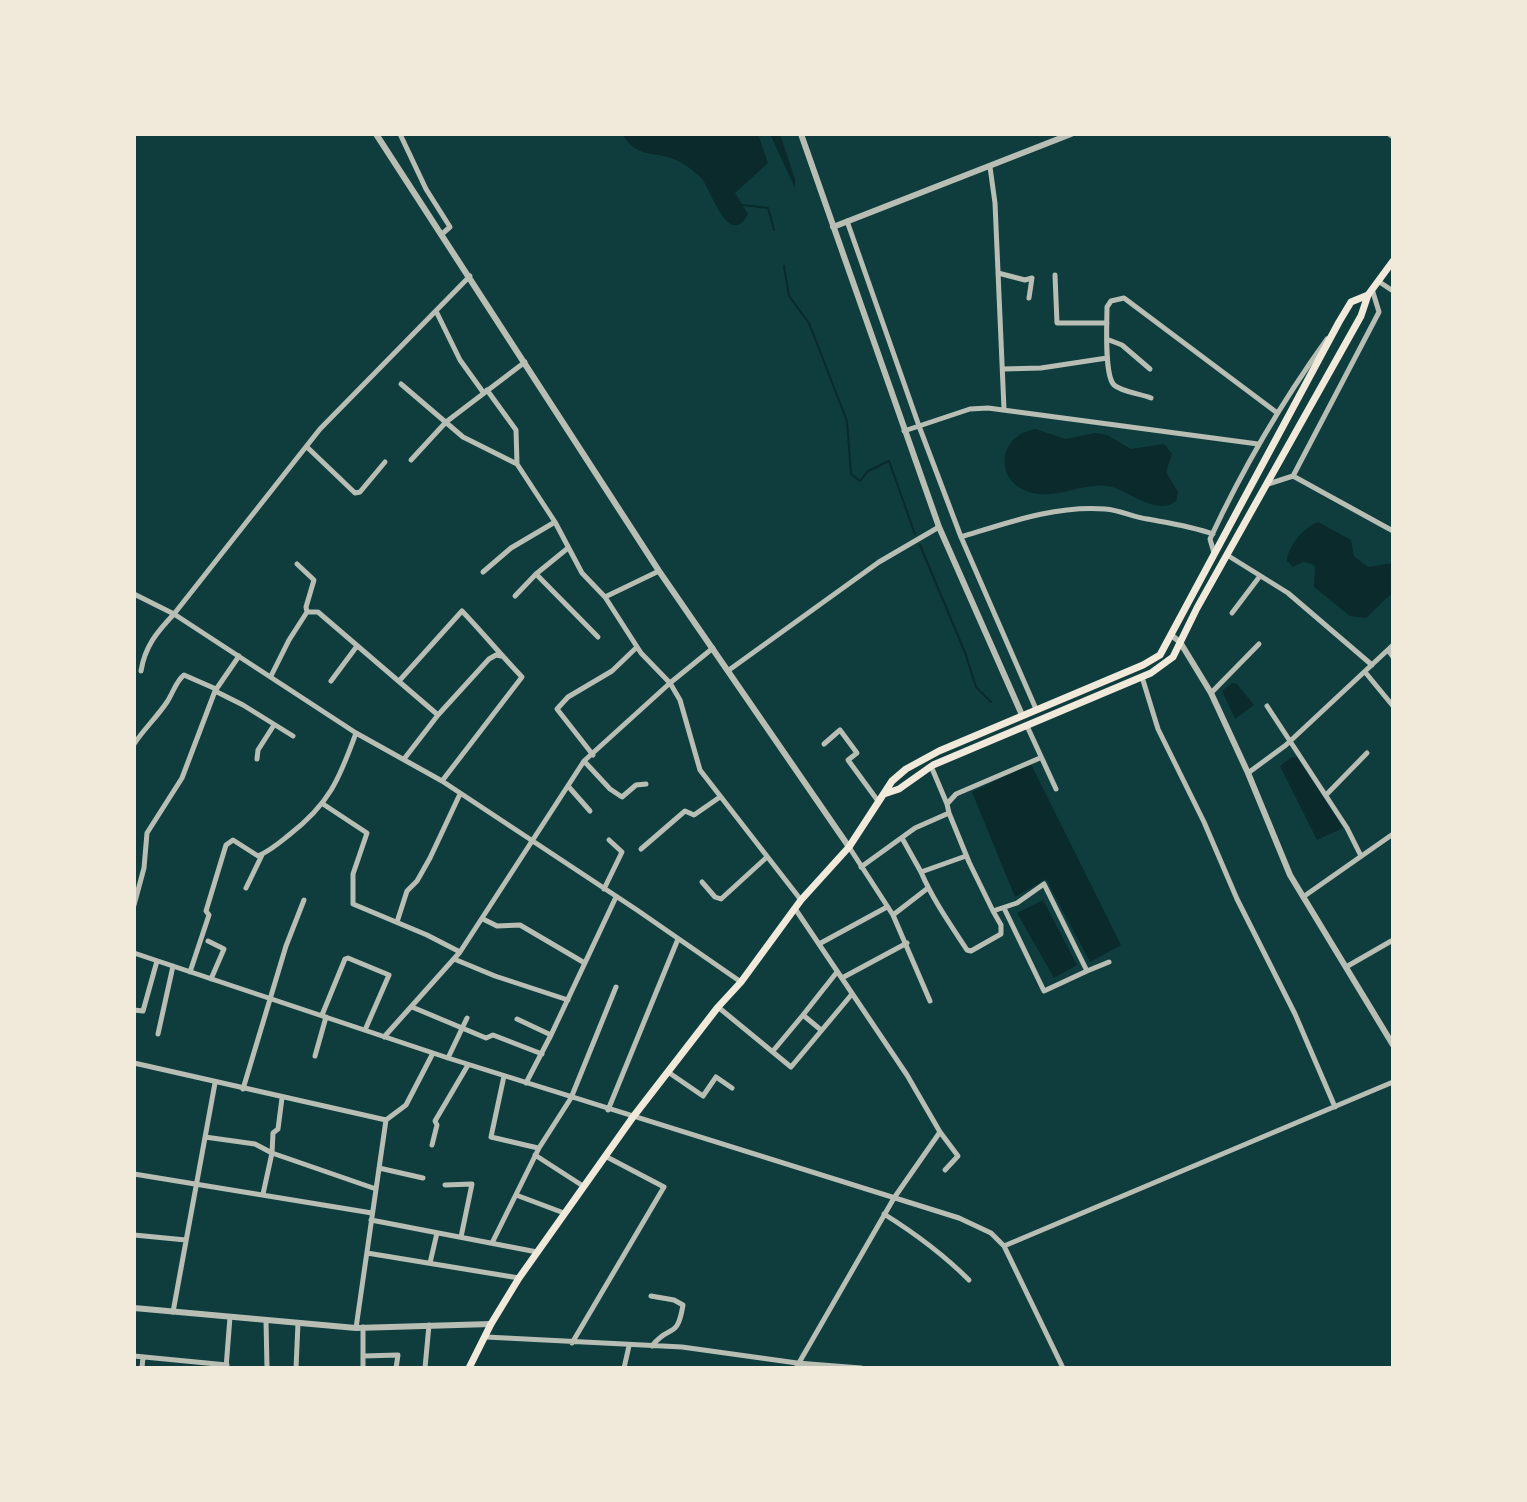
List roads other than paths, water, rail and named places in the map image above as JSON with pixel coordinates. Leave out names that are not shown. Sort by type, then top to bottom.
[{"type":"main road","points":[[881,798],[931,766],[1167,664],[1361,316],[1370,292],[1393,261]]},
{"type":"main road","points":[[469,1368],[519,1278],[583,1186],[801,900],[849,847],[892,781],[922,759],[1153,660],[1164,650],[1339,322],[1351,302],[1370,292]]},
{"type":"street","points":[[376,134],[526,361],[659,571],[893,915],[930,1001]]},
{"type":"street","points":[[400,134],[426,189],[450,227],[442,234]]},
{"type":"street","points":[[801,134],[939,527],[1022,715]]},
{"type":"street","points":[[833,227],[1071,134]]},
{"type":"street","points":[[990,167],[995,203],[1004,409]]},
{"type":"street","points":[[847,221],[961,537],[1036,709]]},
{"type":"street","points":[[998,273],[1025,280],[1032,278],[1029,298]]},
{"type":"street","points":[[1055,275],[1057,323],[1107,323]]},
{"type":"street","points":[[141,671],[152,637],[174,614],[329,419],[470,276]]},
{"type":"street","points":[[1378,281],[1393,291]]},
{"type":"street","points":[[1268,484],[1293,476],[1379,312],[1370,292]]},
{"type":"street","points":[[1151,398],[1114,385],[1107,358],[1107,307],[1111,301],[1124,298],[1276,412]]},
{"type":"street","points":[[436,311],[460,360],[516,430],[517,464]]},
{"type":"street","points":[[1214,553],[1210,539],[1258,444],[1276,412],[1339,322]]},
{"type":"street","points":[[1109,340],[1122,345],[1150,369]]},
{"type":"street","points":[[1003,369],[1041,368],[1107,358]]},
{"type":"street","points":[[411,460],[446,422],[526,361]]},
{"type":"street","points":[[401,384],[463,437],[517,464],[555,522],[582,573],[605,597],[637,647],[670,683],[680,700],[700,770],[801,900]]},
{"type":"street","points":[[904,431],[970,409],[1004,409],[1258,444]]},
{"type":"street","points":[[308,448],[355,493],[360,492],[385,462]]},
{"type":"street","points":[[1293,476],[1393,531]]},
{"type":"street","points":[[1239,481],[1249,486]]},
{"type":"street","points":[[961,537],[1027,516],[1089,509],[1118,511],[1213,534]]},
{"type":"street","points":[[483,572],[511,548],[555,522]]},
{"type":"street","points":[[729,670],[879,562],[939,527]]},
{"type":"street","points":[[515,596],[568,548]]},
{"type":"street","points":[[1227,555],[1288,593],[1372,665]]},
{"type":"street","points":[[271,676],[307,612],[314,580],[297,564]]},
{"type":"street","points":[[605,597],[659,571]]},
{"type":"street","points":[[536,574],[598,637]]},
{"type":"street","points":[[1232,613],[1260,576]]},
{"type":"street","points":[[134,594],[174,614],[356,733],[442,781],[741,982]]},
{"type":"street","points":[[399,681],[462,611],[498,647],[502,656],[522,677],[442,781]]},
{"type":"street","points":[[307,612],[318,612],[438,715]]},
{"type":"street","points":[[1171,635],[1180,642],[1211,693],[1290,875],[1393,1045]]},
{"type":"street","points":[[1211,693],[1259,644]]},
{"type":"street","points":[[331,681],[357,646]]},
{"type":"street","points":[[593,755],[557,709],[568,697],[612,671],[637,647]]},
{"type":"street","points":[[384,1037],[460,952],[584,761],[670,683],[714,648]]},
{"type":"street","points":[[1248,773],[1288,743],[1390,648],[1393,657]]},
{"type":"street","points":[[404,759],[438,715],[489,659],[498,654],[502,656]]},
{"type":"street","points":[[134,905],[144,868],[147,833],[182,778],[216,690],[239,656]]},
{"type":"street","points":[[1365,672],[1393,706]]},
{"type":"street","points":[[134,744],[166,704],[179,677],[184,675],[243,705],[293,736]]},
{"type":"street","points":[[1142,677],[1158,729],[1204,822],[1237,899],[1295,1014],[1335,1107]]},
{"type":"street","points":[[1267,706],[1288,743],[1326,795],[1361,856]]},
{"type":"street","points":[[257,759],[258,750],[274,725]]},
{"type":"street","points":[[1027,726],[1056,789]]},
{"type":"street","points":[[824,744],[840,730],[857,753],[848,760],[881,798]]},
{"type":"street","points":[[190,972],[209,915],[206,911],[226,845],[233,840],[258,856],[303,824],[323,804],[336,784],[356,733]]},
{"type":"street","points":[[1326,795],[1367,753]]},
{"type":"street","points":[[947,804],[956,794],[980,782],[1040,758]]},
{"type":"street","points":[[584,761],[610,789],[622,797],[636,785],[646,784]]},
{"type":"street","points":[[901,838],[940,911],[967,950],[971,951],[1001,934],[1001,925],[966,856],[931,766]]},
{"type":"street","points":[[568,786],[590,811]]},
{"type":"street","points":[[397,922],[407,891],[417,881],[430,858],[460,794]]},
{"type":"street","points":[[641,849],[685,811],[694,815],[720,797]]},
{"type":"street","points":[[323,804],[367,833],[353,874],[353,904],[460,952]]},
{"type":"street","points":[[861,867],[915,828],[949,813]]},
{"type":"street","points":[[1303,897],[1393,834]]},
{"type":"street","points":[[604,889],[622,852],[609,840]]},
{"type":"street","points":[[246,888],[262,854]]},
{"type":"street","points":[[921,872],[966,856]]},
{"type":"street","points":[[702,882],[715,897],[721,899],[767,857]]},
{"type":"street","points":[[993,911],[1017,903],[1044,884],[1087,971]]},
{"type":"street","points":[[893,915],[928,888]]},
{"type":"street","points":[[526,1083],[616,897]]},
{"type":"street","points":[[243,1089],[286,946],[304,900]]},
{"type":"street","points":[[819,944],[887,907]]},
{"type":"street","points":[[1004,907],[1044,991],[1109,962]]},
{"type":"street","points":[[796,910],[958,1156],[945,1170]]},
{"type":"street","points":[[483,919],[497,926],[520,925],[583,962]]},
{"type":"street","points":[[608,1110],[678,939]]},
{"type":"street","points":[[1346,967],[1393,940]]},
{"type":"street","points":[[208,941],[224,949],[211,979]]},
{"type":"street","points":[[842,978],[907,943]]},
{"type":"street","points":[[134,953],[608,1110],[959,1218],[991,1233],[1004,1246],[1063,1368]]},
{"type":"street","points":[[315,1056],[324,1016],[348,958],[389,975],[365,1030]]},
{"type":"street","points":[[454,959],[568,1000]]},
{"type":"street","points":[[134,1010],[143,1011],[157,961]]},
{"type":"street","points":[[158,1034],[173,966]]},
{"type":"street","points":[[773,1051],[837,972]]},
{"type":"street","points":[[492,1243],[537,1152],[571,1098],[616,987]]},
{"type":"street","points":[[718,1007],[791,1067],[852,994]]},
{"type":"street","points":[[412,1007],[486,1038],[493,1035],[542,1054]]},
{"type":"street","points":[[803,1015],[821,1030]]},
{"type":"street","points":[[448,1058],[467,1018]]},
{"type":"street","points":[[517,1019],[551,1035]]},
{"type":"street","points":[[1385,1031],[1393,1025]]},
{"type":"street","points":[[363,1368],[360,1328],[386,1120],[406,1105],[433,1053]]},
{"type":"street","points":[[134,1063],[386,1120]]},
{"type":"street","points":[[432,1145],[437,1125],[435,1121],[468,1065]]},
{"type":"street","points":[[668,1072],[703,1096],[716,1077],[732,1088]]},
{"type":"street","points":[[504,1076],[491,1137],[537,1152],[583,1186]]},
{"type":"street","points":[[1004,1246],[1393,1082]]},
{"type":"street","points":[[173,1312],[215,1083]]},
{"type":"street","points":[[263,1194],[282,1098]]},
{"type":"street","points":[[797,1366],[884,1214],[940,1132]]},
{"type":"street","points":[[205,1137],[255,1144],[272,1153],[376,1189]]},
{"type":"street","points":[[572,1343],[664,1187],[605,1156]]},
{"type":"street","points":[[379,1168],[423,1178]]},
{"type":"street","points":[[134,1174],[263,1194],[538,1252]]},
{"type":"street","points":[[445,1185],[472,1184],[461,1237]]},
{"type":"street","points":[[516,1195],[564,1213]]},
{"type":"street","points":[[884,1214],[919,1235],[946,1256],[969,1280]]},
{"type":"street","points":[[430,1263],[437,1233]]},
{"type":"street","points":[[134,1235],[186,1240]]},
{"type":"street","points":[[367,1253],[519,1278]]},
{"type":"street","points":[[651,1296],[683,1305],[680,1325],[676,1330],[661,1334],[651,1347]]},
{"type":"street","points":[[134,1308],[360,1328],[491,1324]]},
{"type":"street","points":[[134,1356],[185,1364],[226,1366],[230,1317]]},
{"type":"street","points":[[266,1320],[267,1368]]},
{"type":"street","points":[[296,1368],[298,1323]]},
{"type":"street","points":[[425,1368],[429,1325]]},
{"type":"street","points":[[486,1337],[682,1347],[797,1366],[861,1368]]},
{"type":"street","points":[[624,1368],[629,1346]]},
{"type":"street","points":[[363,1356],[398,1355],[396,1368]]},
{"type":"street","points":[[142,1368],[143,1357]]},
{"type":"water","points":[[622,134],[758,134],[768,163],[735,193],[748,214],[741,223],[734,225],[727,222],[694,171],[676,160],[634,148]]},
{"type":"water","points":[[770,134],[780,134],[795,179],[795,188]]},
{"type":"water","points":[[1036,429],[1065,439],[1095,433],[1107,435],[1131,449],[1164,444],[1172,454],[1166,472],[1178,492],[1176,501],[1160,506],[1116,488],[1098,485],[1049,494],[1029,492],[1017,486],[1005,468],[1008,448],[1014,439]]},
{"type":"water","points":[[1318,522],[1351,540],[1354,556],[1368,567],[1393,563],[1393,592],[1366,618],[1350,616],[1314,587],[1315,567],[1312,564],[1303,562],[1293,567],[1287,561],[1297,538]]},
{"type":"water","points":[[1232,683],[1237,684],[1254,705],[1235,719],[1222,691]]},
{"type":"water","points":[[1297,757],[1343,828],[1317,840],[1280,766]]},
{"type":"water","points":[[1031,764],[1121,945],[1090,962],[1046,879],[1015,897],[972,792]]},
{"type":"water","points":[[1043,900],[1077,965],[1054,978],[1017,913]]},
{"type":"waterway","points":[[743,205],[768,208],[774,230]]},
{"type":"waterway","points":[[784,266],[789,296],[809,323],[847,421],[851,474],[860,481],[868,471],[889,461],[915,534]]},
{"type":"waterway","points":[[920,545],[966,655],[976,687],[991,702]]}]
